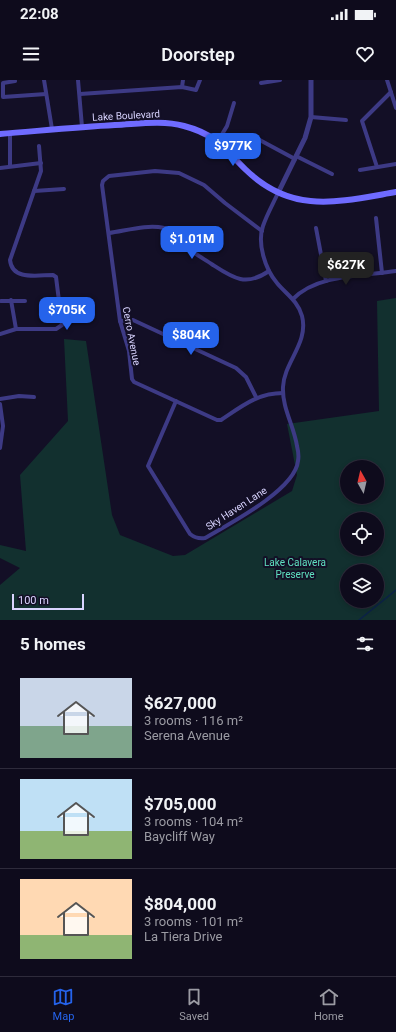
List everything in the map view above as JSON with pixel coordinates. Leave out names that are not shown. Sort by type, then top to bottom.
[{"type":"main road","name":"Lake Boulevard","points":[[0,134],[146,123],[171,124],[199,131],[218,141],[262,183],[278,193],[305,200],[325,203],[396,192]]},
{"type":"street","points":[[44,80],[52,129]]},
{"type":"street","points":[[78,80],[82,127]]},
{"type":"street","points":[[182,87],[183,80]]},
{"type":"street","points":[[80,94],[182,87],[196,90],[200,80]]},
{"type":"street","points":[[261,83],[280,80]]},
{"type":"street","name":"Sky Haven Lane","points":[[176,401],[148,466],[190,534],[194,538],[205,538],[268,500],[289,479],[299,462],[297,446],[285,406],[283,386],[286,374],[301,341],[303,331],[302,317],[293,299],[276,283],[269,271],[263,251],[262,231],[278,193],[305,138],[311,117],[312,80]]},
{"type":"street","points":[[387,80],[396,108]]},
{"type":"street","points":[[15,81],[3,83],[3,97],[46,94]]},
{"type":"street","points":[[377,167],[362,121],[391,92]]},
{"type":"street","points":[[218,141],[227,126],[234,104]]},
{"type":"street","points":[[311,117],[346,120]]},
{"type":"street","points":[[10,133],[10,166]]},
{"type":"street","points":[[256,138],[332,174]]},
{"type":"street","points":[[0,334],[16,329],[56,329],[62,325],[56,277],[54,275],[26,276],[14,271],[11,268],[10,260],[41,171],[40,146]]},
{"type":"street","points":[[0,168],[41,163]]},
{"type":"street","points":[[360,170],[396,164]]},
{"type":"street","name":"Cerro Avenue","points":[[262,231],[236,212],[204,185],[180,173],[155,171],[109,176],[105,178],[102,185],[120,321],[129,351],[132,379],[134,382],[217,420],[221,420],[256,397],[269,393],[283,393]]},
{"type":"street","points":[[34,191],[64,189]]},
{"type":"street","points":[[376,218],[382,273]]},
{"type":"street","points":[[108,233],[154,227],[165,228],[176,234],[194,252],[231,277],[248,280],[262,276],[269,271]]},
{"type":"street","points":[[316,228],[326,281]]},
{"type":"street","points":[[293,299],[310,286],[326,281],[396,271]]},
{"type":"street","points":[[11,300],[16,329]]},
{"type":"street","points":[[1,301],[25,301]]},
{"type":"street","points":[[120,321],[133,320],[236,368],[246,377],[256,397]]},
{"type":"street","points":[[0,399],[19,396],[34,397]]},
{"type":"street","points":[[0,404],[3,426],[0,448]]},
{"type":"green space","name":"Lake Calavera Preserve","points":[[396,298],[396,620],[0,620],[0,585],[20,568],[0,558],[0,545],[26,551],[20,475],[68,421],[64,339],[86,341],[112,515],[120,535],[173,556],[185,555],[292,491],[297,475],[287,424],[379,411],[377,301]]},
{"type":"waterway","points":[[359,620],[396,590]]}]
